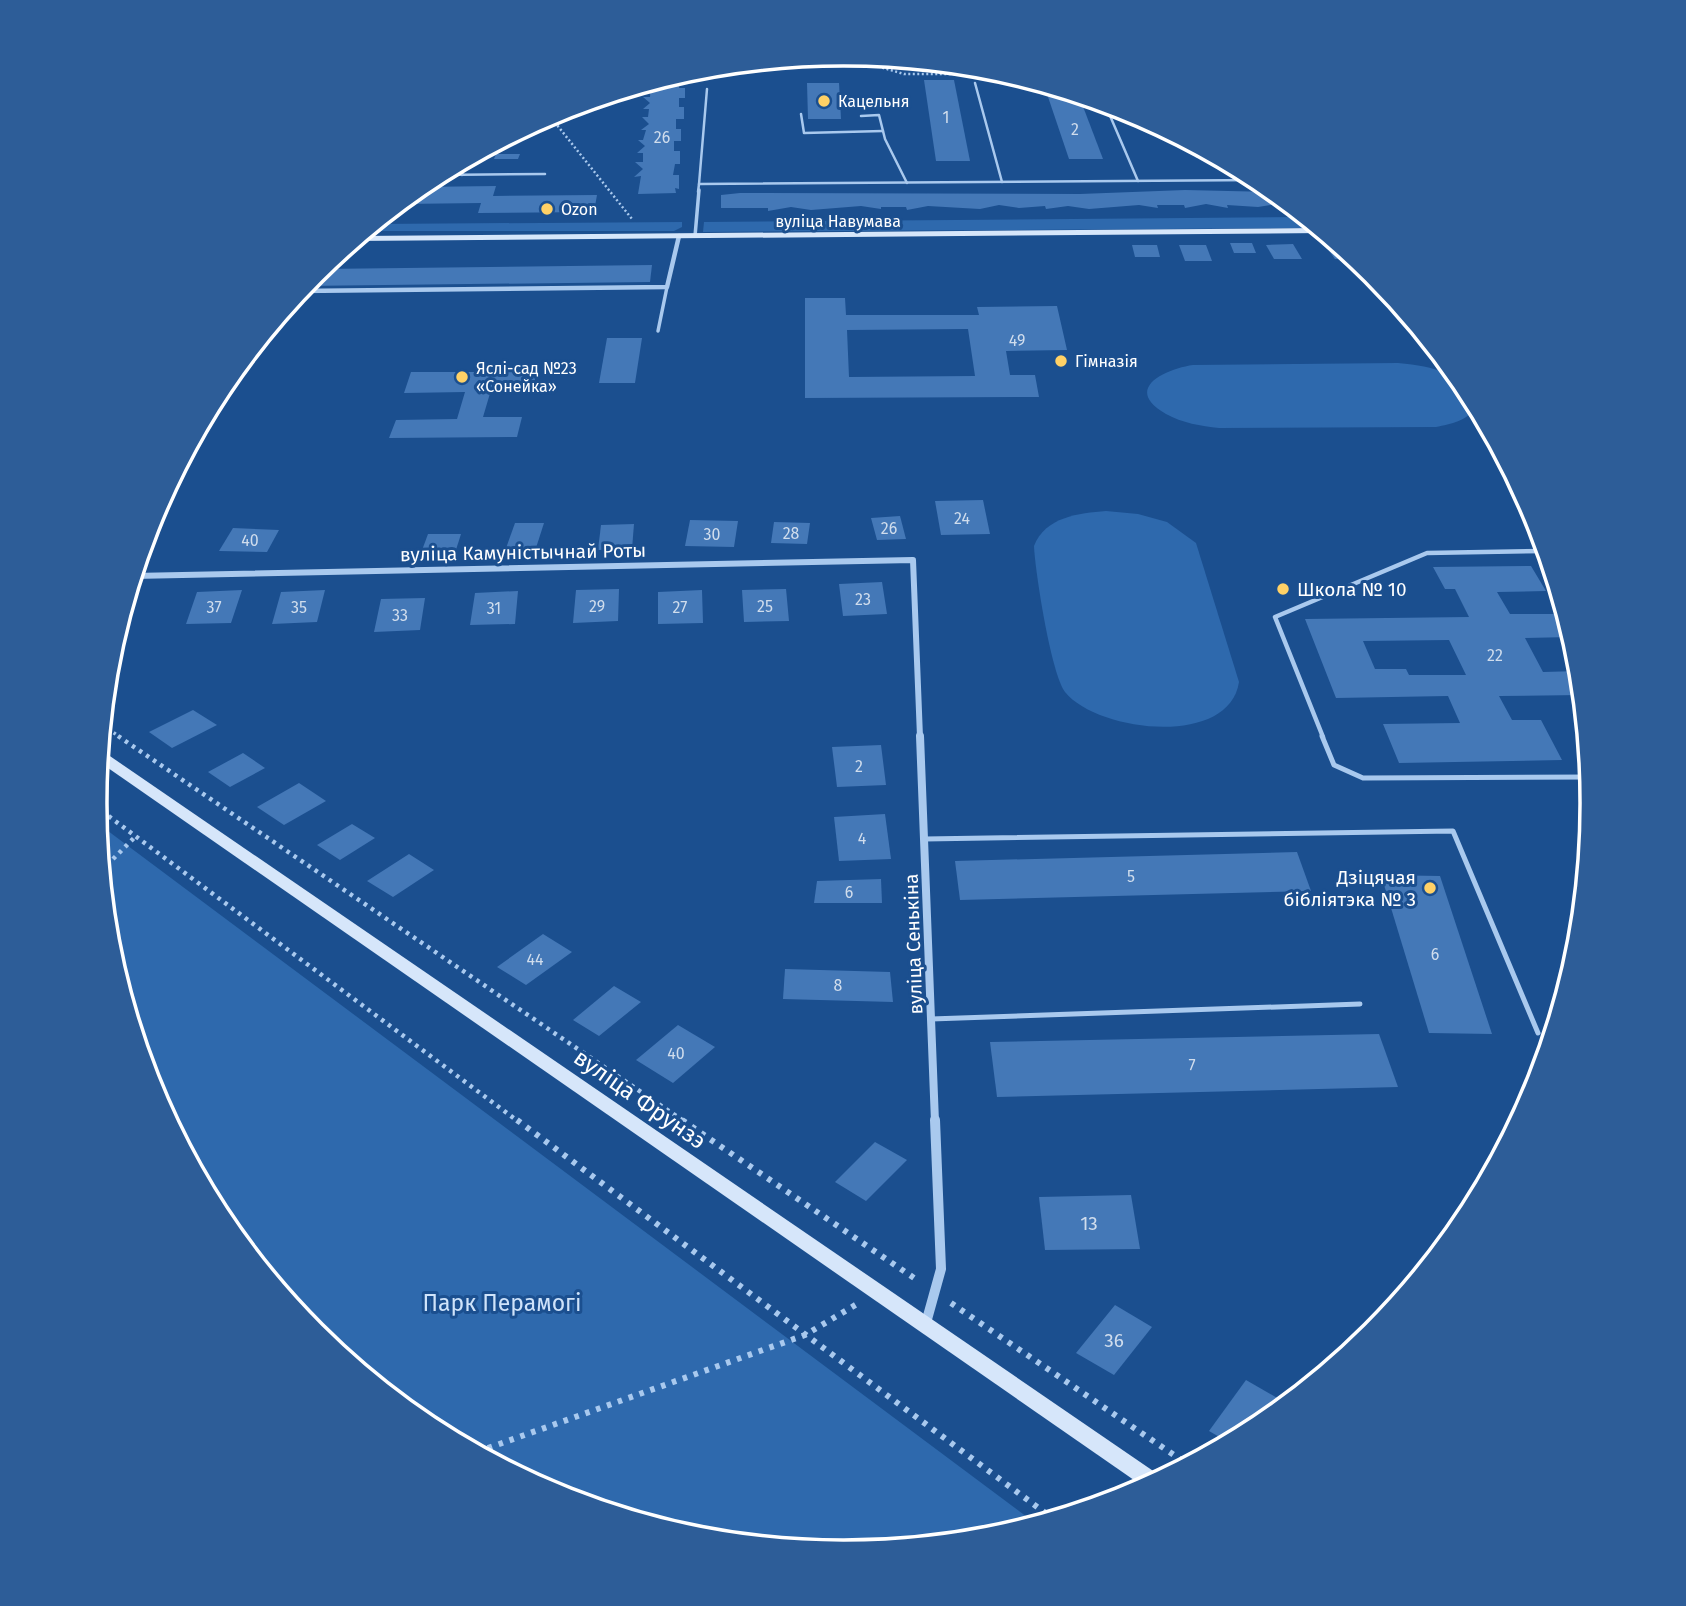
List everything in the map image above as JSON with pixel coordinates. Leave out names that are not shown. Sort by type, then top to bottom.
[{"type":"street","name":"вуліца Навумава","points":[[370,239],[1308,232]]},
{"type":"street","points":[[314,291],[667,287],[678,236]]},
{"type":"street","name":"вуліца Камуністычнай Роты","points":[[143,576],[913,561]]},
{"type":"street","name":"вуліца Сенькіна","points":[[913,561],[941,1269],[926,1323]]},
{"type":"street","name":"вуліца Фрунзэ","points":[[108,761],[1144,1475]]},
{"type":"lane","points":[[975,82],[1002,182]]},
{"type":"lane","points":[[695,236],[707,89]]},
{"type":"lane","points":[[801,114],[804,133],[883,131]]},
{"type":"lane","points":[[861,116],[879,115],[883,131],[907,183]]},
{"type":"lane","points":[[1111,118],[1138,181]]},
{"type":"lane","points":[[462,175],[545,174]]},
{"type":"lane","points":[[699,184],[1235,180]]},
{"type":"lane","points":[[658,331],[667,287]]},
{"type":"lane","points":[[1534,551],[1427,554],[1281,612],[1275,617],[1334,765],[1349,774],[1363,778],[1579,777]]},
{"type":"lane","points":[[925,839],[1453,831],[1538,1033]]},
{"type":"lane","points":[[931,1019],[1360,1004]]},
{"type":"path","points":[[882,68],[904,74],[945,74]]},
{"type":"path","points":[[557,125],[632,220]]},
{"type":"path","points":[[111,731],[1179,1459]]},
{"type":"path","points":[[107,816],[1043,1511]]},
{"type":"path","points":[[109,863],[135,837]]},
{"type":"path","points":[[488,1448],[805,1335]]},
{"type":"green space","points":[[1288,217],[1303,228],[703,232],[704,222]]},
{"type":"green space","points":[[682,222],[682,227],[674,231],[380,231],[389,224]]},
{"type":"green space","points":[[1398,363],[1424,366],[1438,370],[1468,415],[1453,423],[1436,427],[1219,428],[1192,424],[1172,417],[1153,405],[1148,389],[1152,382],[1161,376],[1193,365]]},
{"type":"green space","points":[[1106,511],[1138,514],[1167,522],[1196,543],[1239,682],[1230,703],[1212,717],[1188,725],[1160,727],[1131,724],[1104,717],[1081,706],[1065,692],[1049,644],[1034,546],[1046,529],[1064,518]]},
{"type":"green space","name":"Парк Перамогі","points":[[108,831],[1026,1516],[939,1533],[843,1540],[747,1533],[699,1525],[606,1500],[517,1464],[475,1441],[395,1387],[357,1357],[289,1289],[231,1212],[182,1129],[146,1040],[132,994],[113,899]]},
{"type":"building","points":[[924,80],[954,80],[970,161],[936,161]]},
{"type":"building","name":"Кацельня","points":[[807,83],[839,83],[841,119],[808,119]]},
{"type":"building","points":[[679,86],[679,88],[685,88],[685,98],[679,98],[679,107],[684,107],[684,119],[676,119],[676,129],[681,129],[681,141],[674,141],[674,151],[680,151],[680,164],[675,164],[673,175],[679,175],[679,189],[675,188],[676,193],[638,194],[641,176],[634,177],[643,169],[635,162],[643,162],[643,153],[637,153],[645,146],[638,140],[643,140],[646,130],[641,130],[649,124],[642,117],[648,117],[649,109],[643,109],[650,103],[643,97],[650,97],[652,92]]},
{"type":"building","points":[[1048,96],[1083,107],[1103,159],[1069,159]]},
{"type":"building","points":[[496,154],[520,154],[518,159],[494,159]]},
{"type":"building","points":[[496,186],[493,196],[597,195],[594,212],[478,213],[481,203],[416,204],[441,187]]},
{"type":"building","points":[[1185,190],[1253,192],[1271,205],[1258,207],[1227,205],[1228,208],[1206,204],[1185,208],[1184,205],[1157,205],[1158,208],[1139,205],[1089,209],[1068,206],[1046,209],[1045,206],[1019,208],[999,205],[980,209],[928,206],[907,210],[906,207],[881,209],[861,206],[811,210],[791,207],[768,211],[768,208],[721,208],[721,195],[740,193],[1080,194]]},
{"type":"building","points":[[1230,243],[1252,243],[1256,253],[1234,253]]},
{"type":"building","points":[[1293,244],[1302,259],[1274,259],[1266,245]]},
{"type":"building","points":[[1132,245],[1157,245],[1160,257],[1135,257]]},
{"type":"building","points":[[1179,245],[1206,245],[1212,261],[1185,261]]},
{"type":"building","points":[[652,265],[650,282],[318,286],[336,269]]},
{"type":"building","points":[[805,298],[845,298],[846,315],[979,315],[977,307],[1057,306],[1067,350],[1006,351],[1010,375],[1035,375],[1039,397],[805,398]],"holes":[[[968,329],[975,376],[849,377],[847,330]]]},
{"type":"building","points":[[607,338],[642,338],[635,383],[599,383]]},
{"type":"building","points":[[411,372],[537,372],[532,390],[491,390],[483,417],[522,417],[517,437],[389,438],[396,420],[457,419],[465,392],[404,393]]},
{"type":"building","points":[[983,500],[990,534],[941,535],[935,501]]},
{"type":"building","points":[[900,516],[906,539],[877,540],[871,518]]},
{"type":"building","points":[[690,520],[738,521],[734,547],[685,546]]},
{"type":"building","points":[[774,522],[810,523],[807,544],[771,543]]},
{"type":"building","points":[[515,523],[544,523],[535,551],[505,551]]},
{"type":"building","points":[[634,524],[632,549],[598,550],[601,525]]},
{"type":"building","points":[[233,528],[279,530],[267,552],[219,551]]},
{"type":"building","points":[[428,534],[461,534],[455,553],[421,553]]},
{"type":"building","points":[[1531,566],[1546,591],[1497,592],[1510,614],[1554,614],[1560,637],[1525,638],[1543,672],[1567,671],[1571,695],[1499,696],[1512,720],[1541,720],[1562,760],[1399,763],[1383,724],[1460,723],[1448,696],[1336,698],[1305,619],[1469,617],[1455,589],[1445,589],[1433,567]],"holes":[[[1449,640],[1466,675],[1409,675],[1406,669],[1375,669],[1363,641]]]},
{"type":"building","points":[[882,582],[887,614],[843,616],[839,584]]},
{"type":"building","points":[[619,589],[618,621],[573,623],[576,590]]},
{"type":"building","points":[[786,589],[789,621],[744,622],[742,590]]},
{"type":"building","points":[[242,590],[231,623],[186,624],[197,592]]},
{"type":"building","points":[[325,590],[317,622],[272,624],[281,592]]},
{"type":"building","points":[[702,590],[703,623],[658,624],[658,592]]},
{"type":"building","points":[[518,591],[515,624],[470,625],[475,593]]},
{"type":"building","points":[[425,598],[420,630],[374,632],[381,599]]},
{"type":"building","points":[[193,710],[217,725],[172,748],[149,732]]},
{"type":"building","points":[[881,745],[886,785],[837,787],[832,747]]},
{"type":"building","points":[[243,753],[265,768],[230,787],[208,772]]},
{"type":"building","points":[[299,783],[326,801],[284,825],[257,807]]},
{"type":"building","points":[[885,814],[891,859],[839,861],[834,817]]},
{"type":"building","points":[[352,824],[375,838],[340,860],[317,845]]},
{"type":"building","points":[[1297,852],[1311,891],[960,900],[955,861]]},
{"type":"building","points":[[409,854],[434,870],[393,897],[367,881]]},
{"type":"building","points":[[1381,875],[1440,876],[1492,1034],[1429,1033]]},
{"type":"building","points":[[881,879],[882,903],[814,903],[817,881]]},
{"type":"building","points":[[543,934],[572,952],[526,985],[497,967]]},
{"type":"building","points":[[785,969],[890,972],[893,1002],[783,999]]},
{"type":"building","points":[[614,986],[641,1002],[599,1036],[573,1020]]},
{"type":"building","points":[[678,1025],[715,1047],[673,1083],[636,1060]]},
{"type":"building","points":[[1379,1034],[1398,1087],[997,1097],[990,1042]]},
{"type":"building","points":[[875,1142],[907,1160],[866,1201],[835,1182]]},
{"type":"building","points":[[1131,1195],[1140,1249],[1045,1250],[1039,1197]]},
{"type":"building","points":[[1115,1305],[1152,1327],[1114,1375],[1076,1353]]},
{"type":"building","points":[[1246,1380],[1276,1397],[1218,1436],[1209,1431]]},
{"type":"place","name":"Кацельня","points":[[824,101]]},
{"type":"place","name":"Ozon","points":[[547,209]]},
{"type":"place","name":"Гімназія","points":[[1061,361]]},
{"type":"place","name":"Яслі-сад №23 «Сонейка»","points":[[462,377]]},
{"type":"place","name":"Школа № 10","points":[[1283,589]]},
{"type":"place","name":"Дзіцячая бібліятэка № 3","points":[[1430,888]]}]
